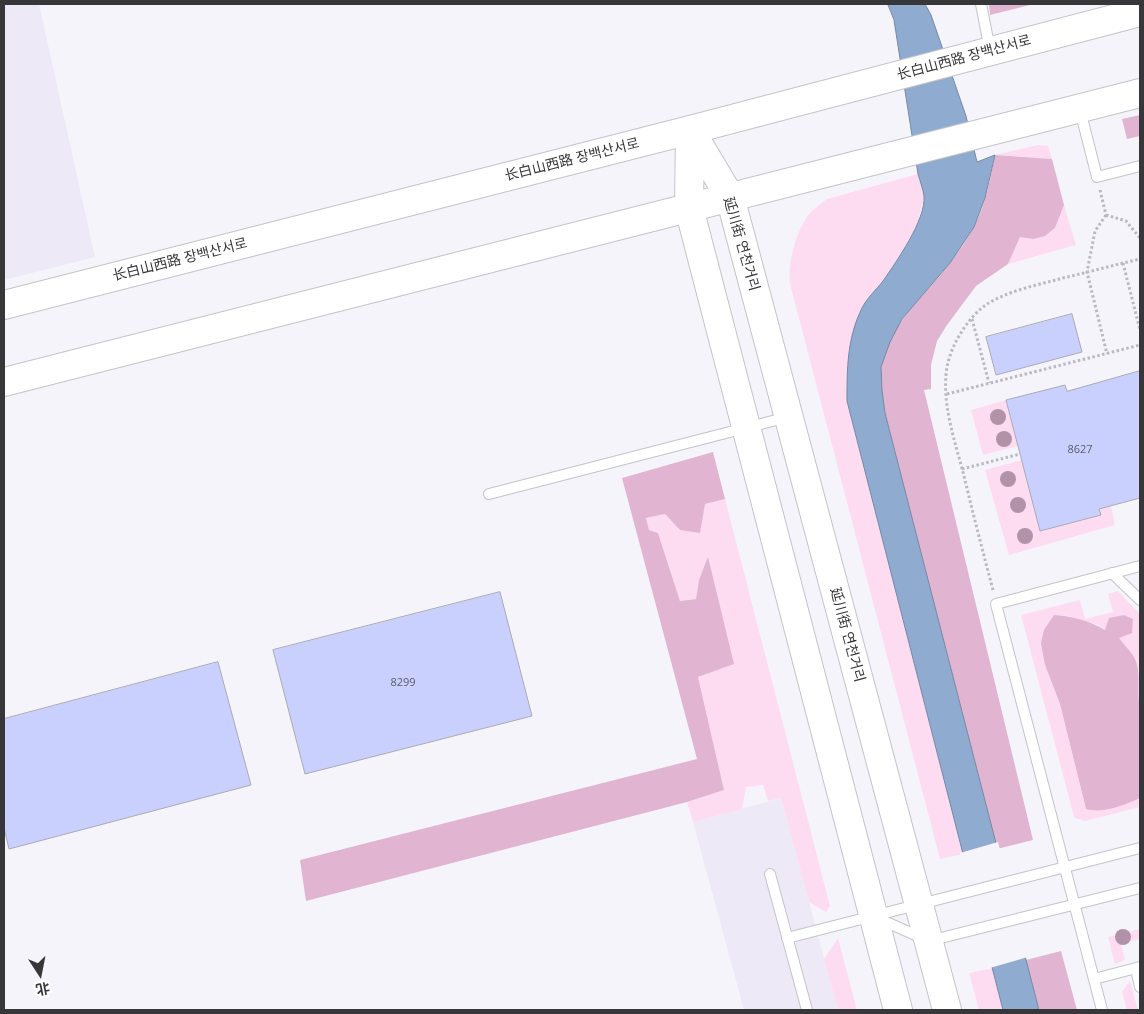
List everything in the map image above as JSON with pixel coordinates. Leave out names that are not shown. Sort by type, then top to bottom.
[{"type":"main road","name":"长白山西路 장백산서로","points":[[4,305],[690,130],[1140,12]]},
{"type":"main road","points":[[4,382],[1140,93]]},
{"type":"main road","name":"延川街 연천거리","points":[[690,130],[730,197],[947,1010]]},
{"type":"main road","points":[[690,130],[689,208],[898,1010]]},
{"type":"lane","points":[[981,4],[982,53]]},
{"type":"lane","points":[[1080,108],[1097,177],[1140,166]]},
{"type":"lane","points":[[489,494],[789,417]]},
{"type":"lane","points":[[1102,1010],[996,604],[1140,566]]},
{"type":"lane","points":[[1112,573],[1140,600]]},
{"type":"lane","points":[[787,938],[1140,848]]},
{"type":"lane","points":[[770,874],[807,1010]]},
{"type":"lane","points":[[874,917],[929,941],[1140,888]]},
{"type":"lane","points":[[1094,979],[1138,968],[1140,987]]},
{"type":"path","points":[[1097,177],[1106,215],[1095,231],[1087,272],[1107,354]]},
{"type":"path","points":[[1106,215],[1126,221],[1140,238]]},
{"type":"path","points":[[996,604],[950,421],[947,368],[951,352],[960,335],[986,305],[1032,286],[1140,259]]},
{"type":"path","points":[[1122,263],[1140,330]]},
{"type":"path","points":[[972,319],[989,383]]},
{"type":"path","points":[[947,394],[1140,346]]},
{"type":"path","points":[[962,468],[1020,454]]},
{"type":"shaded area","points":[[4,4],[39,4],[95,257],[4,280]]},
{"type":"shaded area","points":[[989,4],[1034,4],[990,15]]},
{"type":"shaded area","points":[[1140,115],[1140,136],[1127,139],[1122,119]]},
{"type":"shaded area","points":[[1038,145],[1048,146],[1052,159],[995,155]]},
{"type":"shaded area","points":[[995,155],[1052,159],[1064,205],[1055,228],[1045,236],[1033,239],[1020,237],[1008,264],[976,286],[937,341],[931,365],[931,389],[924,390],[1033,840],[997,849],[885,413],[880,379],[885,351],[900,323],[950,263],[977,220],[987,192]]},
{"type":"shaded area","points":[[918,174],[924,197],[918,221],[908,244],[862,307],[847,401],[963,854],[940,859],[790,284],[793,251],[801,227],[812,211],[827,199]]},
{"type":"shaded area","points":[[1064,205],[1076,245],[1008,264],[1020,237],[1033,239],[1055,228]]},
{"type":"shaded area","points":[[1006,400],[1018,446],[983,455],[971,410]]},
{"type":"shaded area","points":[[713,452],[725,499],[705,504],[700,533],[680,530],[665,514],[646,518],[649,530],[658,533],[680,601],[696,599],[699,580],[708,557],[734,664],[698,677],[724,790],[687,802],[306,901],[300,860],[697,759],[622,478]]},
{"type":"shaded area","points":[[1022,460],[1041,531],[1101,515],[1099,509],[1111,506],[1115,525],[1009,555],[985,470]]},
{"type":"shaded area","points":[[725,499],[830,906],[826,912],[809,902],[781,798],[768,801],[763,785],[746,787],[742,809],[693,822],[687,802],[724,790],[698,677],[734,664],[699,580],[696,599],[680,601],[658,533],[649,530],[646,518],[665,514],[680,530],[705,504]]},
{"type":"shaded area","points":[[1118,591],[1140,614],[1140,706],[1138,674],[1106,630],[1098,625],[1069,616],[1055,615],[1045,665],[1060,704],[1086,809],[1107,810],[1140,798],[1140,807],[1085,821],[1075,818],[1073,813],[1021,615],[1080,600],[1085,619],[1113,612],[1108,594]]},
{"type":"shaded area","points":[[1054,615],[1081,620],[1105,630],[1109,618],[1124,615],[1133,619],[1132,633],[1119,638],[1132,654],[1138,669],[1140,798],[1107,810],[1086,809],[1060,704],[1045,665],[1041,643],[1044,630]]},
{"type":"shaded area","points":[[781,798],[838,1010],[744,1010],[693,822]]},
{"type":"shaded area","points":[[1140,929],[1140,939],[1121,944],[1125,960],[1115,964],[1108,937]]},
{"type":"shaded area","points":[[838,938],[857,1010],[838,1010],[824,959]]},
{"type":"shaded area","points":[[1061,951],[1077,1010],[1039,1010],[1026,960]]},
{"type":"shaded area","points":[[993,968],[1003,1010],[979,1010],[969,973]]},
{"type":"shaded area","points":[[1130,981],[1138,1010],[1127,1010],[1122,992]]},
{"type":"water","points":[[888,4],[925,4],[931,15],[966,116],[977,162],[995,155],[985,198],[974,227],[950,263],[902,319],[890,342],[881,367],[882,390],[885,413],[1039,1010],[1003,1010],[847,401],[849,354],[857,319],[864,304],[883,281],[909,240],[923,206],[924,196],[918,174],[894,20]]},
{"type":"pier","points":[[998,842],[1028,957],[990,968],[960,853]]},
{"type":"building","points":[[1072,314],[1082,352],[996,375],[986,337]]},
{"type":"building","points":[[1140,371],[1140,498],[1099,509],[1101,515],[1040,531],[1006,400],[1065,385],[1067,391]]},
{"type":"building","points":[[500,592],[532,716],[305,774],[273,650]]},
{"type":"building","points":[[218,662],[251,785],[9,849],[4,828],[4,719]]}]
